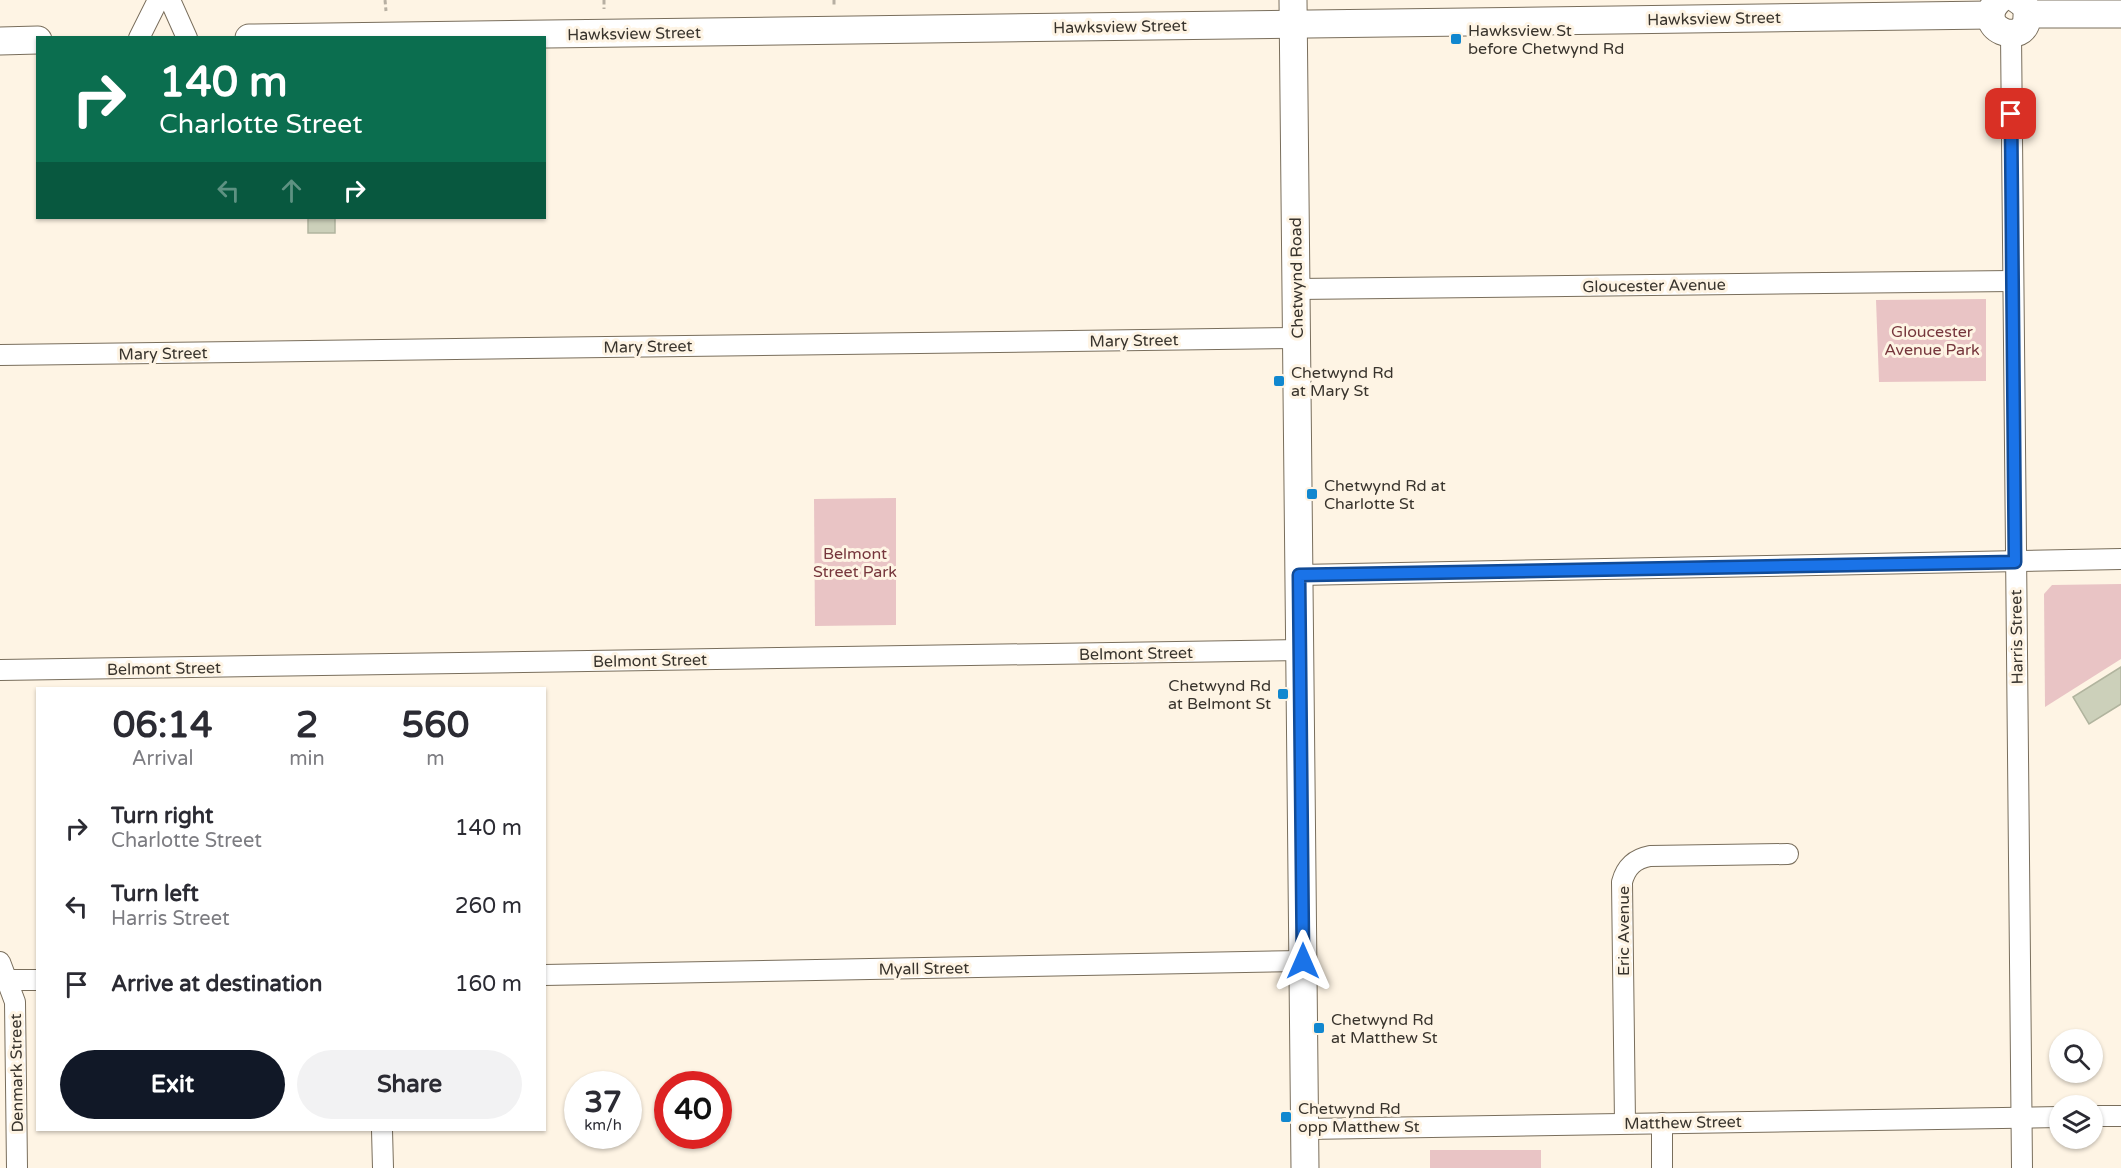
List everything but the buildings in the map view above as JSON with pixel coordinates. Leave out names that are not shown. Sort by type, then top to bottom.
[{"type":"main road","name":"Hawksview Street","points":[[329,36],[1293,12],[1996,7]]},
{"type":"main road","points":[[1996,7],[1995,27],[1999,31],[2019,16],[2121,14]]},
{"type":"main road","name":"Chetwynd Road","points":[[1293,12],[1305,1168]]},
{"type":"main road","points":[[0,41],[36,40]]},
{"type":"street","points":[[140,36],[158,0]]},
{"type":"street","points":[[170,0],[186,36]]},
{"type":"street","name":"Harris Street","points":[[2019,16],[2012,281],[2022,1168]]},
{"type":"street","name":"Gloucester Avenue","points":[[1297,290],[2012,281]]},
{"type":"street","name":"Mary Street","points":[[0,355],[1297,338]]},
{"type":"street","points":[[1299,575],[2121,559]]},
{"type":"street","name":"Belmont Street","points":[[0,670],[1301,650]]},
{"type":"street","name":"Eric Avenue","points":[[1624,1123],[1622,882],[1626,871],[1635,860],[1650,856],[1788,854]]},
{"type":"street","name":"Myall Street","points":[[546,975],[1303,961]]},
{"type":"street","points":[[2,974],[36,980]]},
{"type":"street","name":"Denmark Street","points":[[2,974],[15,1002],[17,1168]]},
{"type":"street","points":[[2103,1116],[2121,1116]]},
{"type":"street","name":"Matthew Street","points":[[1306,1129],[2049,1117]]},
{"type":"street","points":[[1662,1123],[1662,1168]]},
{"type":"street","points":[[382,1131],[383,1168]]},
{"type":"path","points":[[385,0],[386,11]]},
{"type":"path","points":[[604,0],[604,9]]},
{"type":"path","points":[[834,0],[834,7]]},
{"type":"green space","name":"Gloucester Avenue Park","points":[[1986,299],[1986,381],[1879,382],[1876,300]]},
{"type":"green space","name":"Belmont Street Park","points":[[896,498],[896,625],[815,626],[814,499]]},
{"type":"green space","points":[[2121,584],[2121,659],[2045,707],[2044,594],[2052,585]]},
{"type":"green space","points":[[1430,1150],[1541,1150],[1541,1168],[1430,1168]]},
{"type":"place","name":"Hawksview St before Chetwynd Rd","points":[[1456,39]]},
{"type":"place","name":"Chetwynd Rd at Mary St","points":[[1279,381]]},
{"type":"place","name":"Chetwynd Rd at Charlotte St","points":[[1312,494]]},
{"type":"place","name":"Chetwynd Rd at Belmont St","points":[[1283,694]]},
{"type":"place","name":"Chetwynd Rd at Matthew St","points":[[1319,1028]]},
{"type":"place","name":"Chetwynd Rd opp Matthew St","points":[[1286,1117]]},
{"type":"route","points":[[1303,961],[1299,575],[2015,562],[2011,114]]}]
